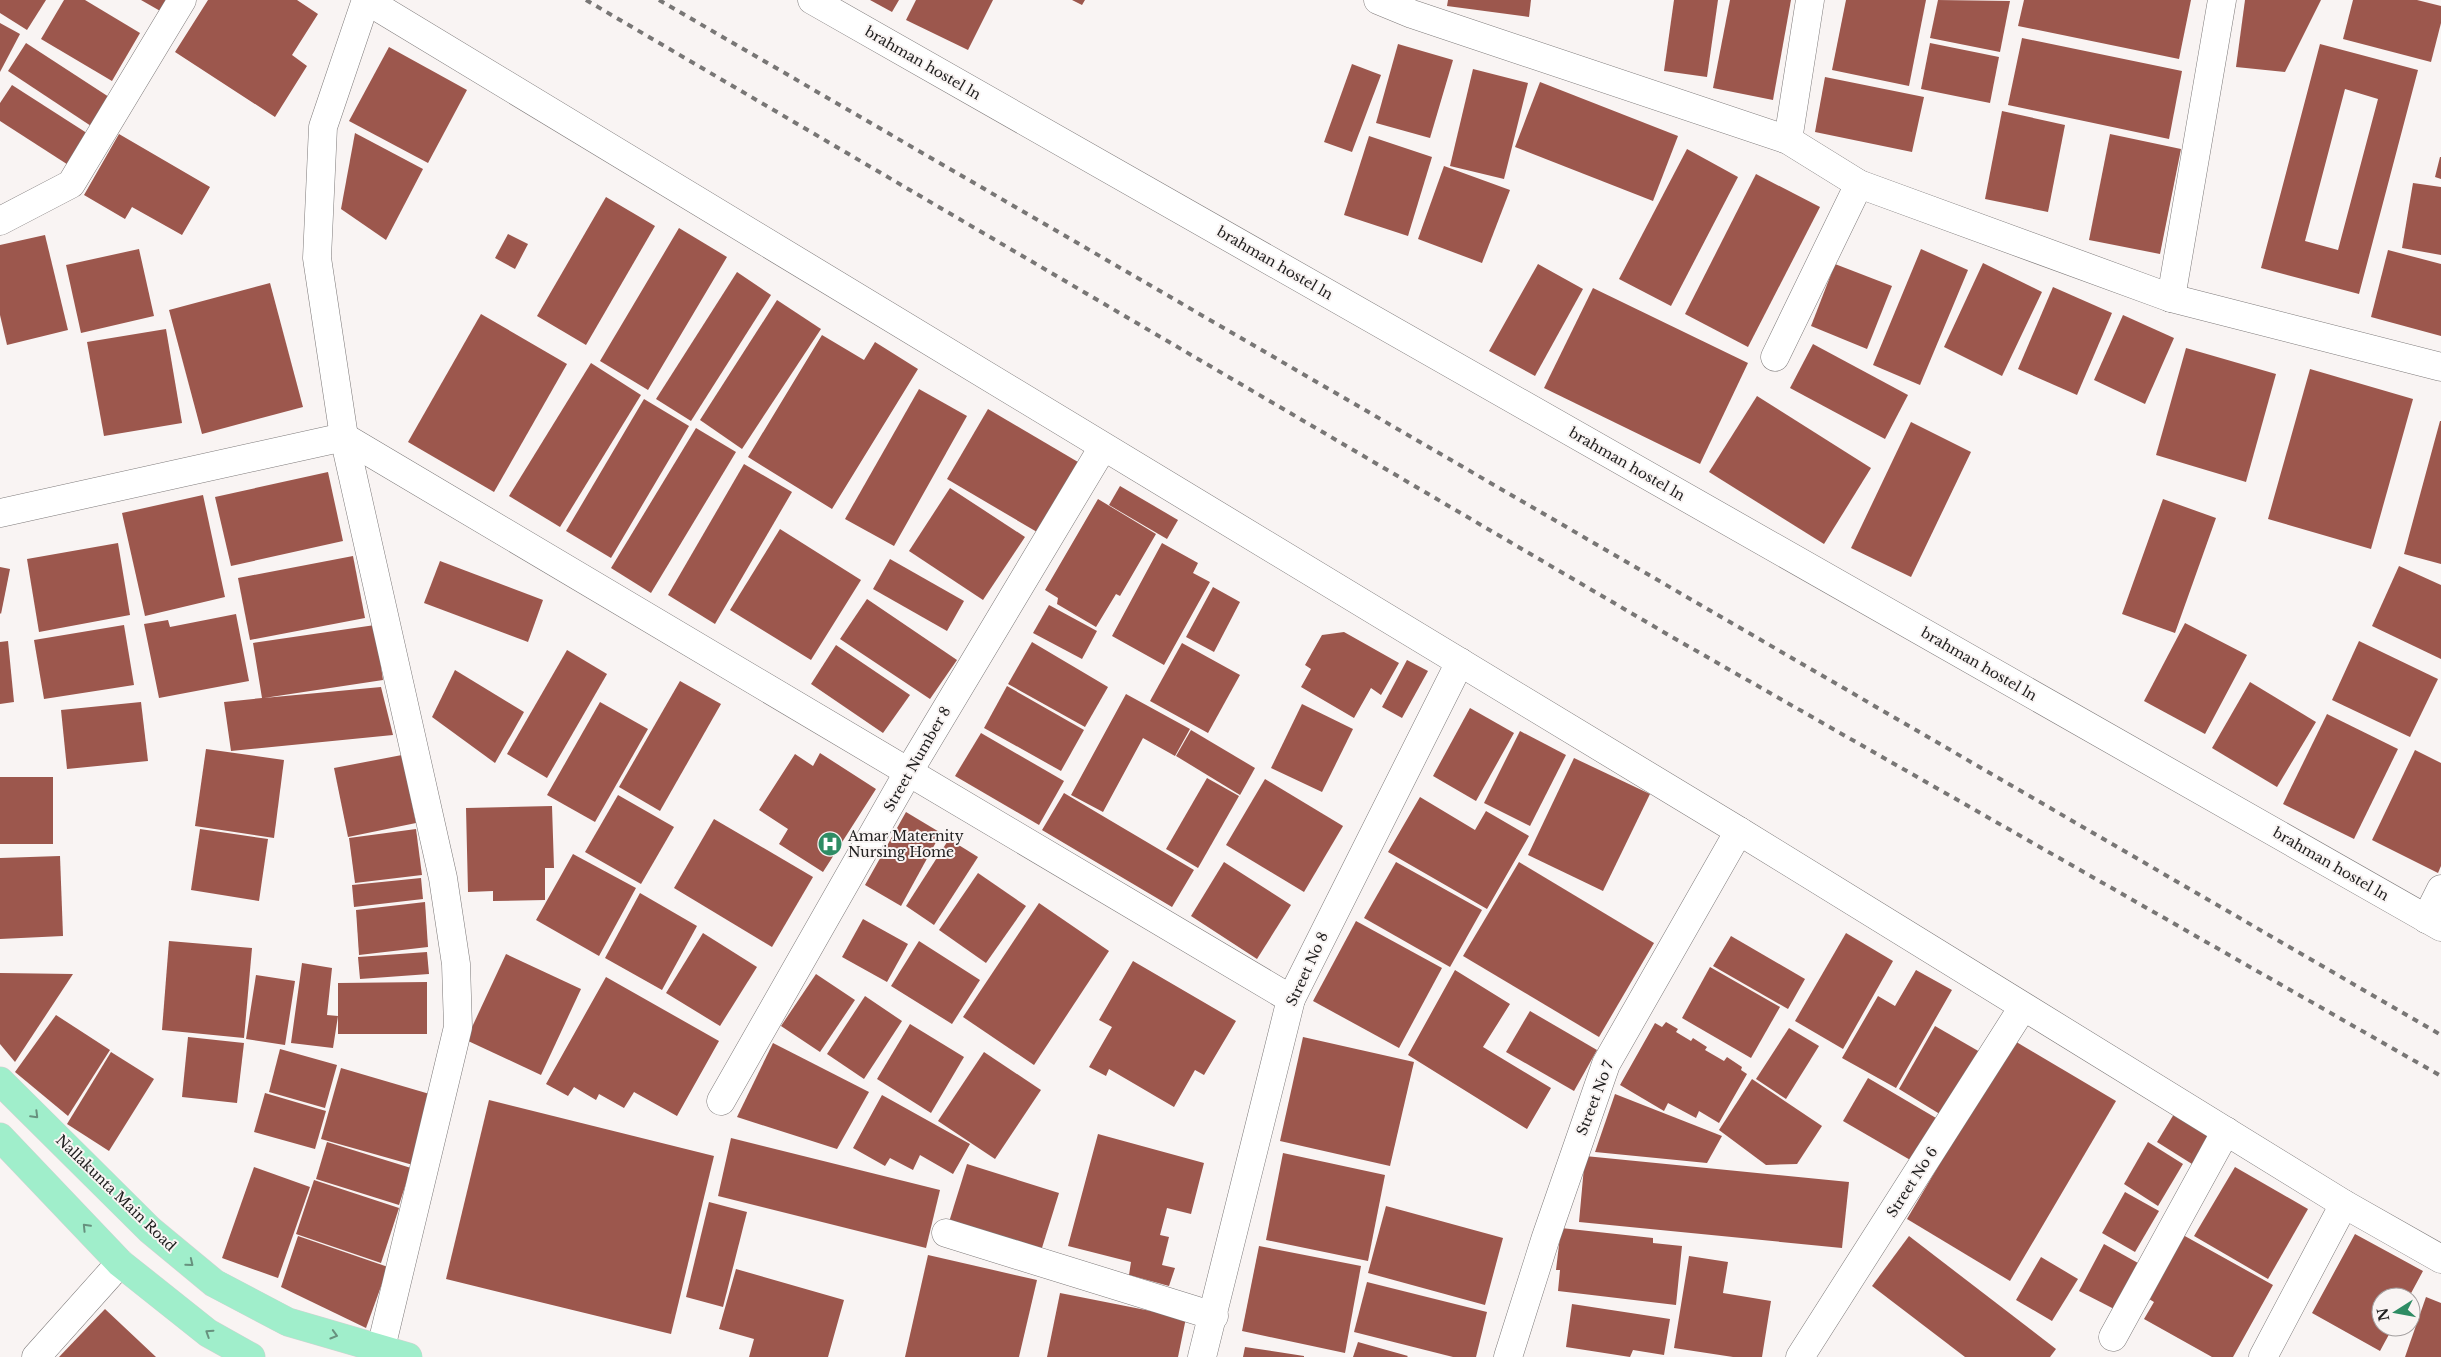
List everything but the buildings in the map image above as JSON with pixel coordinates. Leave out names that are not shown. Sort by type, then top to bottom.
[{"type":"main road","name":"Nallakunta Main Road","points":[[0,1081],[150,1230],[214,1283],[288,1322],[408,1357]]},
{"type":"main road","points":[[0,1137],[120,1263],[208,1333],[252,1357]]},
{"type":"street","points":[[0,221],[71,184],[182,0]]},
{"type":"street","points":[[382,1348],[458,1027],[456,964],[443,878],[344,437],[317,258],[323,127],[366,0],[1739,831],[2344,1204],[2441,1258]]},
{"type":"street","name":"brahman hostel ln","points":[[812,0],[2434,923]]},
{"type":"street","points":[[1378,0],[1413,7],[1788,140],[1859,184],[2171,298],[2441,367]]},
{"type":"street","points":[[1788,140],[1810,0]]},
{"type":"street","points":[[2171,298],[2222,0]]},
{"type":"street","points":[[1775,357],[1859,184]]},
{"type":"street","points":[[0,513],[344,437],[1291,999]]},
{"type":"street","name":"Street Number 8","points":[[721,1101],[909,771],[1103,447]]},
{"type":"street","name":"Street No 8","points":[[1202,1357],[1214,1316],[1291,999],[1460,662]]},
{"type":"street","name":"Street No 7","points":[[1508,1357],[1546,1237],[1606,1064],[1739,831]]},
{"type":"street","points":[[2434,923],[2441,889]]},
{"type":"street","name":"Street No 6","points":[[1800,1357],[2023,1007]]},
{"type":"street","points":[[2113,1337],[2226,1131]]},
{"type":"street","points":[[2263,1357],[2344,1204]]},
{"type":"street","points":[[946,1233],[1214,1316]]},
{"type":"street","points":[[36,1357],[120,1263]]},
{"type":"railway","points":[[586,0],[1672,637],[2441,1076]]},
{"type":"railway","points":[[659,0],[2441,1035]]},
{"type":"place","name":"Amar Maternity Nursing Home","points":[[830,844]]}]
